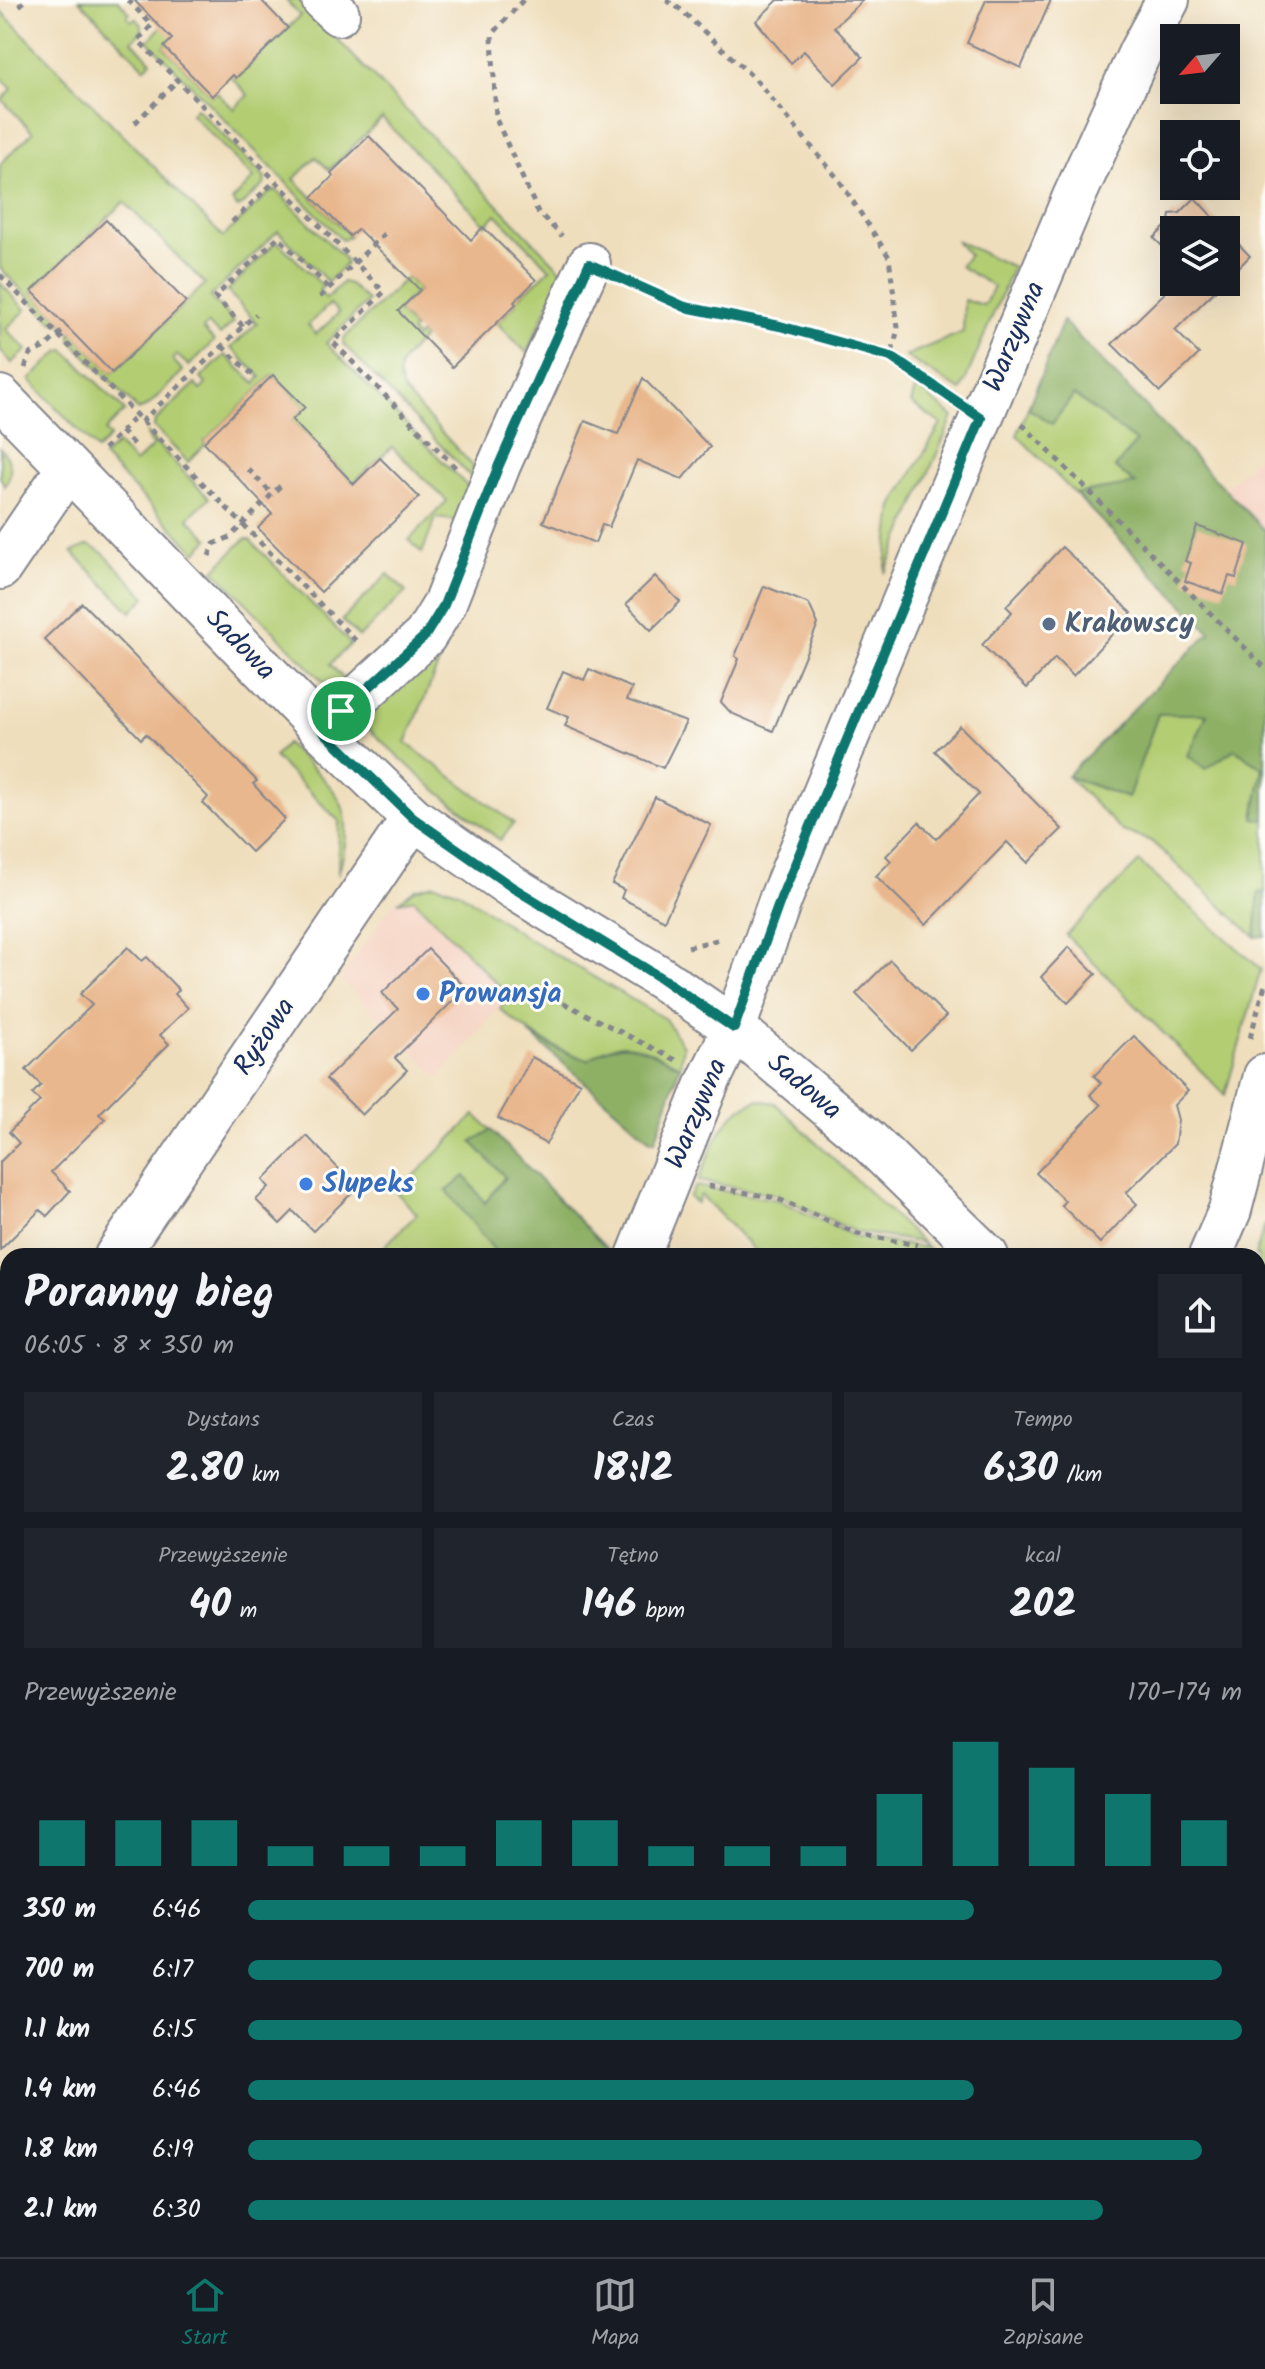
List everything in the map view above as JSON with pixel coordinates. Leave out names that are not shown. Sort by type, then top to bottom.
[{"type":"street","name":"Warzywna","points":[[641,1248],[708,1082],[734,1028],[786,883],[1001,420],[1074,197],[1140,52],[1168,0]]},
{"type":"street","points":[[322,730],[425,636],[435,622],[499,465],[589,264]]},
{"type":"street","name":"Sadowa","points":[[0,397],[322,730],[413,818],[512,887],[661,978],[734,1028],[868,1140],[979,1248]]},
{"type":"street","points":[[0,568],[68,468]]},
{"type":"street","name":"Ryżowa","points":[[121,1248],[413,818]]},
{"type":"street","points":[[1213,1248],[1230,1210],[1265,1076]]},
{"type":"path","points":[[19,6],[26,0]]},
{"type":"path","points":[[128,0],[152,25],[138,40],[384,292],[333,342],[462,475]]},
{"type":"path","points":[[523,0],[492,35],[496,119],[538,212],[589,264],[685,307],[780,326],[891,357],[1001,420],[1265,668]]},
{"type":"path","points":[[666,0],[680,9],[757,81],[839,180],[889,257],[898,328],[891,357]]},
{"type":"path","points":[[135,123],[177,81]]},
{"type":"path","points":[[232,222],[275,181]]},
{"type":"path","points":[[320,297],[387,231]]},
{"type":"path","points":[[243,326],[215,297],[278,237],[329,288]]},
{"type":"path","points":[[0,275],[355,640]]},
{"type":"path","points":[[141,422],[256,314]]},
{"type":"path","points":[[30,354],[45,347],[67,327]]},
{"type":"path","points":[[222,346],[255,377]]},
{"type":"path","points":[[113,440],[136,416]]},
{"type":"path","points":[[121,431],[135,446]]},
{"type":"path","points":[[248,469],[272,494]]},
{"type":"path","points":[[214,544],[230,537],[283,483]]},
{"type":"path","points":[[680,949],[733,936]]},
{"type":"path","points":[[542,992],[687,1065]]},
{"type":"path","points":[[704,1186],[776,1198],[858,1234],[927,1248]]},
{"type":"shaded area","points":[[1265,449],[1265,531],[1224,489]]},
{"type":"shaded area","points":[[414,899],[509,996],[439,1078],[340,979],[393,903]]},
{"type":"green space","points":[[79,0],[118,0],[130,13],[127,16],[131,21],[136,18],[142,25],[142,31],[132,41],[151,61],[145,68]]},
{"type":"green space","points":[[286,0],[299,0],[563,272],[527,353],[497,323],[516,304],[514,302],[550,269],[496,214],[486,225],[382,118],[329,170],[316,157],[294,179],[350,236],[342,240],[148,41],[171,16],[183,28],[164,47],[212,96],[216,92],[234,109],[248,95],[231,77],[237,77],[300,16]]},
{"type":"green space","points":[[0,10],[223,237],[270,192],[276,190],[344,258],[346,264],[328,282],[278,231],[210,297],[234,322],[220,335],[208,324],[203,329],[214,341],[189,366],[177,355],[173,360],[183,371],[148,406],[138,410],[71,340],[71,331],[112,373],[205,284],[124,202],[32,291],[63,323],[54,323],[0,268],[0,164],[33,132],[2,100],[12,89],[0,76]]},
{"type":"green space","points":[[196,108],[265,178],[264,185],[238,208],[232,201],[254,178],[191,114]]},
{"type":"green space","points":[[955,240],[1013,267],[961,391],[905,356],[963,332],[964,300],[984,305],[994,287],[960,266],[969,255]]},
{"type":"green space","points":[[277,241],[323,286],[319,291],[326,299],[343,282],[368,301],[326,343],[472,491],[460,521],[436,518],[422,553],[409,540],[447,501],[392,447],[353,483],[292,420],[305,407],[273,375],[204,442],[206,444],[188,462],[154,427],[155,421],[195,384],[201,390],[206,384],[201,378],[225,355],[255,383],[261,377],[231,348],[257,323],[227,291]],"holes":[[[330,304],[339,313],[316,334],[308,325]]]},
{"type":"green space","points":[[407,277],[419,290],[398,311],[414,329],[411,332],[416,338],[420,334],[423,338],[399,369],[400,384],[472,465],[474,480],[343,344],[344,338]]},
{"type":"green space","points":[[0,283],[26,310],[6,329],[27,350],[12,363],[0,350]]},
{"type":"green space","points":[[1063,321],[1265,531],[1265,820],[1254,818],[1263,768],[1235,749],[1206,769],[1188,756],[1207,714],[1158,714],[1128,798],[1067,776],[1210,632],[1075,494],[1136,484],[1115,468],[1136,442],[1074,395],[1052,424],[1028,408]]},
{"type":"green space","points":[[65,350],[125,411],[105,431],[110,437],[97,450],[30,380],[60,351]]},
{"type":"green space","points":[[916,386],[953,417],[885,573],[893,506],[941,424],[911,403]]},
{"type":"green space","points":[[1074,394],[1137,442],[1137,484],[1075,494],[1017,435],[1028,408],[1052,424]]},
{"type":"green space","points":[[147,434],[209,498],[188,518],[209,539],[196,552],[103,457],[117,444],[135,463],[154,445],[149,442]]},
{"type":"green space","points":[[0,448],[10,466],[10,476],[5,486],[0,477]]},
{"type":"green space","points":[[245,539],[249,539],[351,644],[330,664],[351,687],[339,698],[214,570]]},
{"type":"green space","points":[[89,545],[103,553],[146,597],[131,612],[72,552]]},
{"type":"green space","points":[[388,574],[406,592],[359,637],[342,620]]},
{"type":"green space","points":[[451,634],[406,743],[514,823],[500,840],[425,781],[360,721]]},
{"type":"green space","points":[[1158,714],[1208,714],[1188,756],[1235,749],[1263,768],[1254,817],[1265,820],[1265,892],[1259,893],[1255,937],[1151,841],[1122,831],[1067,776],[1127,798]]},
{"type":"green space","points":[[286,743],[339,799],[346,830],[338,875],[339,821],[274,757]]},
{"type":"green space","points":[[1139,862],[1261,969],[1225,1095],[1066,935]]},
{"type":"green space","points":[[434,884],[458,891],[521,934],[665,1019],[683,1046],[680,1066],[644,1049],[624,1045],[588,1060],[552,1045],[521,1026],[500,1009],[508,995],[414,899],[398,902],[416,889]]},
{"type":"green space","points":[[1265,892],[1265,936],[1255,937],[1259,893]]},
{"type":"green space","points":[[529,1033],[557,1049],[588,1060],[613,1047],[634,1046],[680,1066],[655,1141],[650,1140]]},
{"type":"green space","points":[[758,1100],[775,1103],[928,1248],[920,1242],[855,1232],[778,1195],[698,1181],[720,1133],[745,1106]]},
{"type":"green space","points":[[475,1115],[491,1130],[473,1142],[505,1176],[485,1203],[447,1191],[493,1248],[383,1248],[417,1214],[397,1193]]},
{"type":"green space","points":[[491,1130],[606,1248],[493,1248],[447,1191],[465,1176],[485,1203],[505,1177],[472,1142]]},
{"type":"green space","points":[[696,1186],[778,1200],[856,1237],[926,1248],[752,1248],[701,1195],[697,1203],[689,1197]]},
{"type":"green space","points":[[1265,1224],[1265,1248],[1258,1248]]},
{"type":"building","points":[[134,0],[261,0],[288,28],[236,78],[233,75],[212,96],[164,47],[172,39]]},
{"type":"building","points":[[778,0],[863,0],[834,27],[863,57],[835,84],[804,51],[791,63],[756,21]]},
{"type":"building","points":[[986,0],[1051,0],[1021,68],[967,43]]},
{"type":"building","points":[[369,136],[471,240],[483,227],[536,280],[452,367],[398,311],[420,290],[358,229],[350,236],[312,197],[333,176],[331,173]]},
{"type":"building","points":[[1197,200],[1212,216],[1170,216],[1180,213]]},
{"type":"building","points":[[106,220],[186,302],[112,373],[32,291]]},
{"type":"building","points":[[1240,246],[1250,256],[1240,266]]},
{"type":"building","points":[[1162,296],[1210,296],[1175,330],[1199,354],[1160,392],[1112,344]]},
{"type":"building","points":[[273,375],[305,407],[292,420],[354,484],[380,458],[419,497],[321,592],[258,528],[272,514],[204,442]]},
{"type":"building","points":[[643,378],[710,447],[682,479],[637,460],[609,527],[602,525],[595,543],[543,522],[585,421],[618,434]]},
{"type":"building","points":[[1197,526],[1247,544],[1236,578],[1229,576],[1223,594],[1185,581],[1191,563],[1185,561]]},
{"type":"building","points":[[1062,547],[1132,613],[1073,676],[1055,658],[1027,688],[982,645],[1012,612],[1006,606]]},
{"type":"building","points":[[655,576],[680,602],[651,630],[626,604]]},
{"type":"building","points":[[764,586],[809,604],[818,624],[773,731],[731,713],[721,702],[739,659],[735,656]]},
{"type":"building","points":[[82,603],[257,781],[253,784],[285,819],[251,852],[203,803],[208,797],[146,734],[141,739],[44,639]]},
{"type":"building","points":[[589,669],[632,688],[627,700],[686,722],[663,768],[565,726],[569,717],[547,708],[563,671],[584,680]]},
{"type":"building","points":[[960,726],[1062,829],[1028,863],[1007,842],[926,925],[876,876],[891,861],[886,856],[919,822],[936,839],[979,794],[935,751]]},
{"type":"building","points":[[655,797],[711,825],[664,920],[621,898],[624,890],[612,884]]},
{"type":"building","points":[[128,947],[142,961],[147,957],[179,990],[175,994],[188,1008],[160,1035],[169,1044],[99,1114],[105,1119],[51,1172],[70,1191],[47,1216],[40,1210],[0,1248],[0,1162],[19,1143],[9,1132],[40,1101],[32,1094],[41,1085],[26,1070],[92,1005],[80,994]]},
{"type":"building","points":[[1069,947],[1096,974],[1068,1003],[1041,977]]},
{"type":"building","points":[[428,949],[466,988],[395,1058],[407,1070],[362,1115],[326,1079],[398,1009],[382,993]]},
{"type":"building","points":[[890,960],[946,1016],[911,1050],[856,994]]},
{"type":"building","points":[[1134,1036],[1188,1091],[1174,1105],[1178,1120],[1175,1144],[1126,1193],[1137,1204],[1100,1243],[1061,1205],[1065,1201],[1036,1173],[1101,1105],[1090,1095],[1101,1083],[1094,1076]]},
{"type":"building","points":[[532,1057],[580,1083],[546,1144],[498,1118]]},
{"type":"building","points":[[307,1136],[357,1188],[313,1231],[293,1211],[280,1224],[256,1200],[269,1187],[263,1180]]},
{"type":"place","name":"Krakowscy","points":[[1049,624]]},
{"type":"place","name":"Prowansja","points":[[423,994]]},
{"type":"place","name":"Slupeks","points":[[306,1184]]},
{"type":"route","points":[[589,264],[685,307],[780,326],[891,357],[981,418],[781,898],[734,1028],[661,978],[512,887],[413,818],[322,730],[341,711],[425,636],[435,622],[499,465],[589,264]]}]
